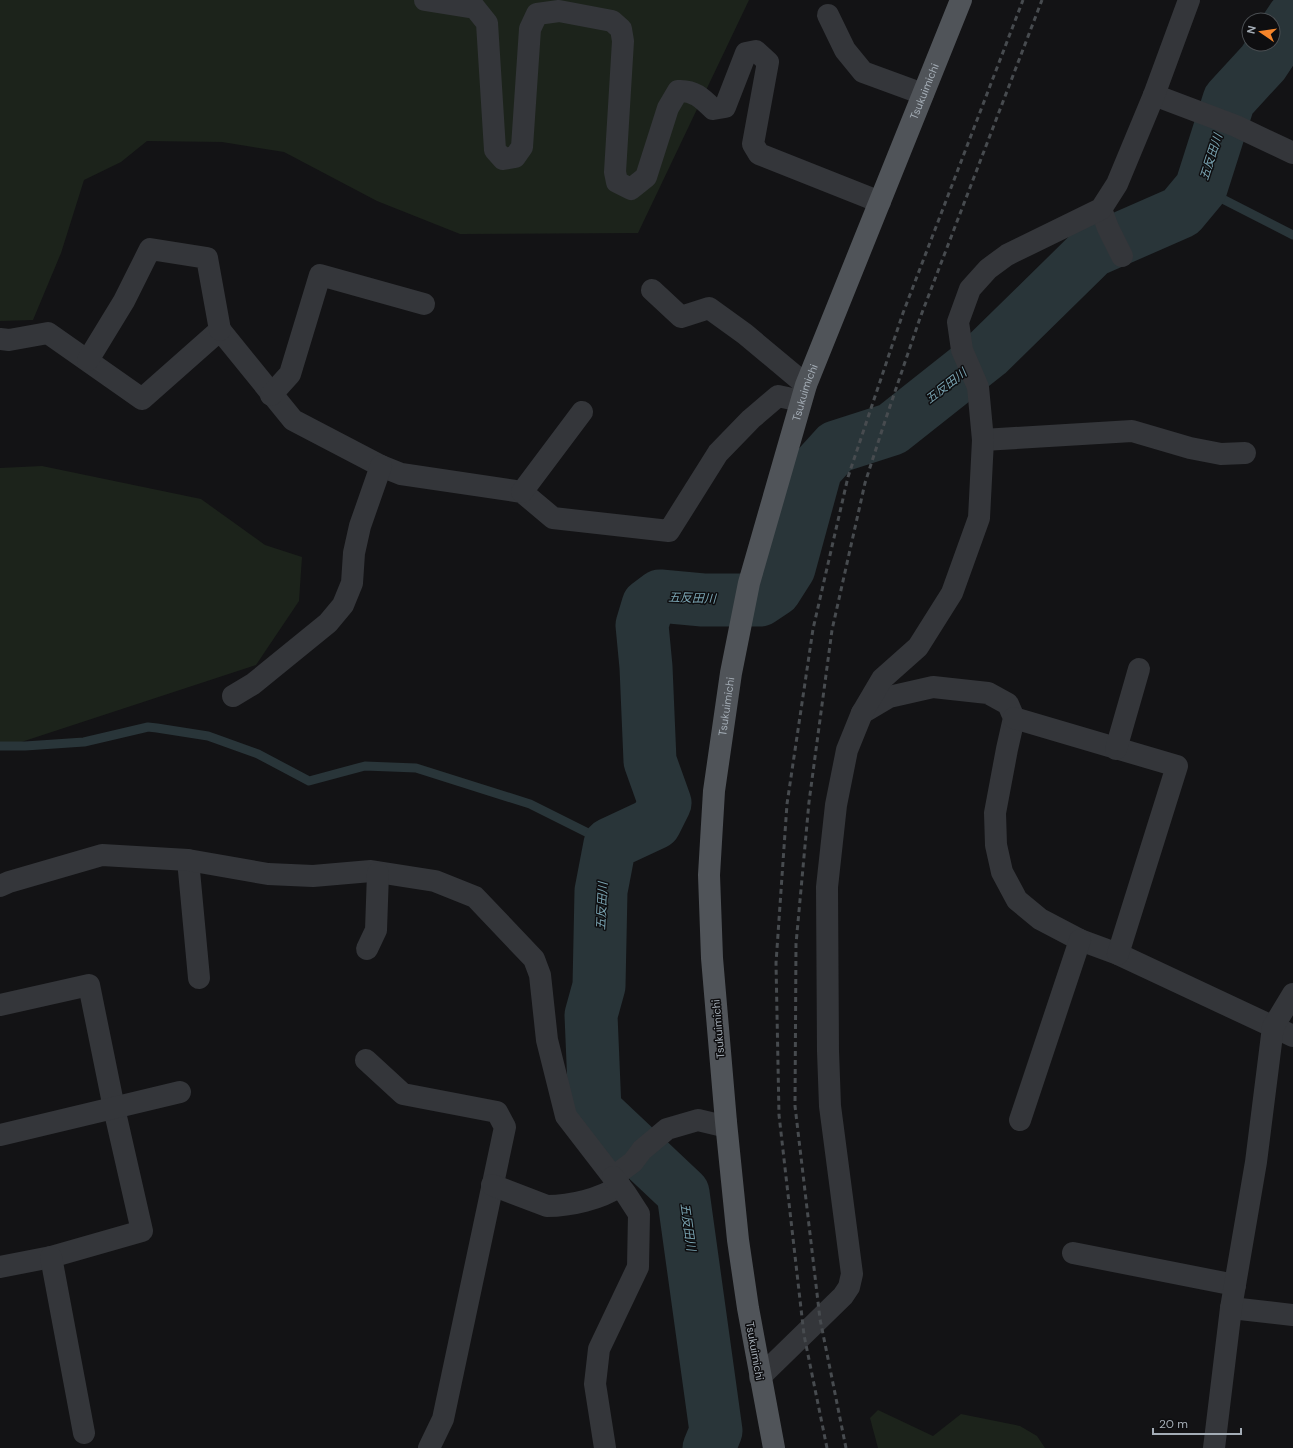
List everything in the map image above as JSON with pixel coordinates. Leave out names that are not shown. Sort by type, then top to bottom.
[{"type":"main road","name":"Tsukuimichi","points":[[774,1448],[760,1377],[738,1240],[726,1122],[712,958],[709,875],[714,791],[731,673],[741,618],[749,583],[803,393],[961,0]]},
{"type":"street","points":[[425,0],[474,8],[487,23],[495,150],[503,159],[514,157],[522,147],[530,29],[537,14],[558,12],[612,20],[621,29],[623,41],[615,172],[617,182],[631,189],[646,177],[668,108],[678,91],[688,90],[705,101],[713,109],[725,107],[746,53],[756,51],[768,62],[753,144],[759,154],[880,202]]},
{"type":"street","points":[[1122,256],[1105,219],[1116,184],[1154,95],[1189,0]]},
{"type":"street","points":[[828,15],[845,50],[862,72],[923,94]]},
{"type":"street","points":[[1154,95],[1236,126],[1293,153]]},
{"type":"street","points":[[760,1377],[843,1296],[848,1287],[852,1274],[830,1106],[827,887],[836,806],[846,757],[862,713],[882,679],[918,648],[952,593],[979,518],[983,440],[978,387],[962,350],[958,322],[970,289],[988,268],[1007,256],[1105,219]]},
{"type":"street","points":[[88,360],[124,301],[150,249],[207,258],[220,330],[271,395],[293,420],[381,466],[401,474],[522,492],[553,518],[669,531],[718,453],[751,419],[778,396],[803,393]]},
{"type":"street","points":[[271,395],[290,374],[320,275],[424,304]]},
{"type":"street","points":[[652,290],[681,317],[709,308],[745,334],[803,393]]},
{"type":"street","points":[[0,339],[9,340],[48,333],[142,399],[220,330]]},
{"type":"street","points":[[522,492],[582,412]]},
{"type":"street","points":[[983,440],[1132,431],[1190,448],[1221,454],[1245,453]]},
{"type":"street","points":[[232,696],[253,684],[328,623],[343,605],[352,583],[354,553],[360,526],[381,466]]},
{"type":"street","points":[[1116,748],[1139,669]]},
{"type":"street","points":[[862,713],[889,697],[933,687],[988,692],[1008,704],[1014,718],[995,813],[996,845],[1002,872],[1016,900],[1040,919],[1080,940],[1118,954],[1293,1036]]},
{"type":"street","points":[[1014,718],[1178,766],[1118,954]]},
{"type":"street","points":[[0,886],[9,882],[102,855],[188,860],[268,874],[313,876],[371,871],[435,880],[475,898],[534,959],[540,975],[547,1040],[566,1116],[639,1214],[638,1267],[599,1349],[594,1384],[605,1448]]},
{"type":"street","points":[[188,860],[199,978]]},
{"type":"street","points":[[367,948],[376,930],[378,873]]},
{"type":"street","points":[[1020,1120],[1080,940]]},
{"type":"street","points":[[0,1005],[89,985],[114,1108],[142,1231],[51,1257],[0,1267]]},
{"type":"street","points":[[1218,1448],[1231,1308],[1256,1162],[1273,1027],[1293,994]]},
{"type":"street","points":[[366,1060],[403,1094],[497,1112],[505,1126],[443,1419],[429,1448]]},
{"type":"street","points":[[0,1135],[180,1092]]},
{"type":"street","points":[[492,1185],[547,1206],[556,1206],[606,1195],[638,1156],[667,1129],[698,1120],[719,1125],[726,1122]]},
{"type":"street","points":[[1073,1253],[1235,1284]]},
{"type":"street","points":[[51,1257],[84,1433]]},
{"type":"street","points":[[1231,1308],[1293,1315]]},
{"type":"shaded area","points":[[0,0],[749,0],[638,233],[460,234],[377,201],[284,152],[222,142],[147,141],[121,162],[84,180],[61,253],[33,320],[0,321]]},
{"type":"shaded area","points":[[42,466],[201,499],[265,545],[302,557],[299,601],[256,665],[0,749],[0,468]]},
{"type":"shaded area","points":[[878,1410],[933,1436],[961,1414],[1020,1426],[1037,1436],[1045,1448],[878,1448],[870,1418]]},
{"type":"waterway","name":"五反田川","points":[[709,1448],[716,1431],[683,1193],[595,1110],[591,1015],[599,986],[601,891],[610,844],[655,823],[665,803],[650,761],[646,667],[642,625],[648,605],[660,596],[703,600],[760,600],[775,590],[789,568],[816,469],[836,447],[892,429],[988,353],[1092,251],[1181,212],[1201,188],[1229,100],[1263,63],[1293,18]]},
{"type":"waterway","points":[[1201,188],[1293,235]]},
{"type":"waterway","points":[[0,746],[84,742],[148,727],[208,736],[258,754],[309,781],[365,766],[416,768],[530,804],[610,844]]},
{"type":"railway","points":[[827,1448],[804,1335],[779,1115],[776,963],[787,804],[813,629],[848,477],[903,313],[1023,0]]},
{"type":"railway","points":[[846,1448],[820,1319],[795,1106],[796,944],[809,802],[832,630],[865,483],[885,421],[920,318],[1042,0]]}]
